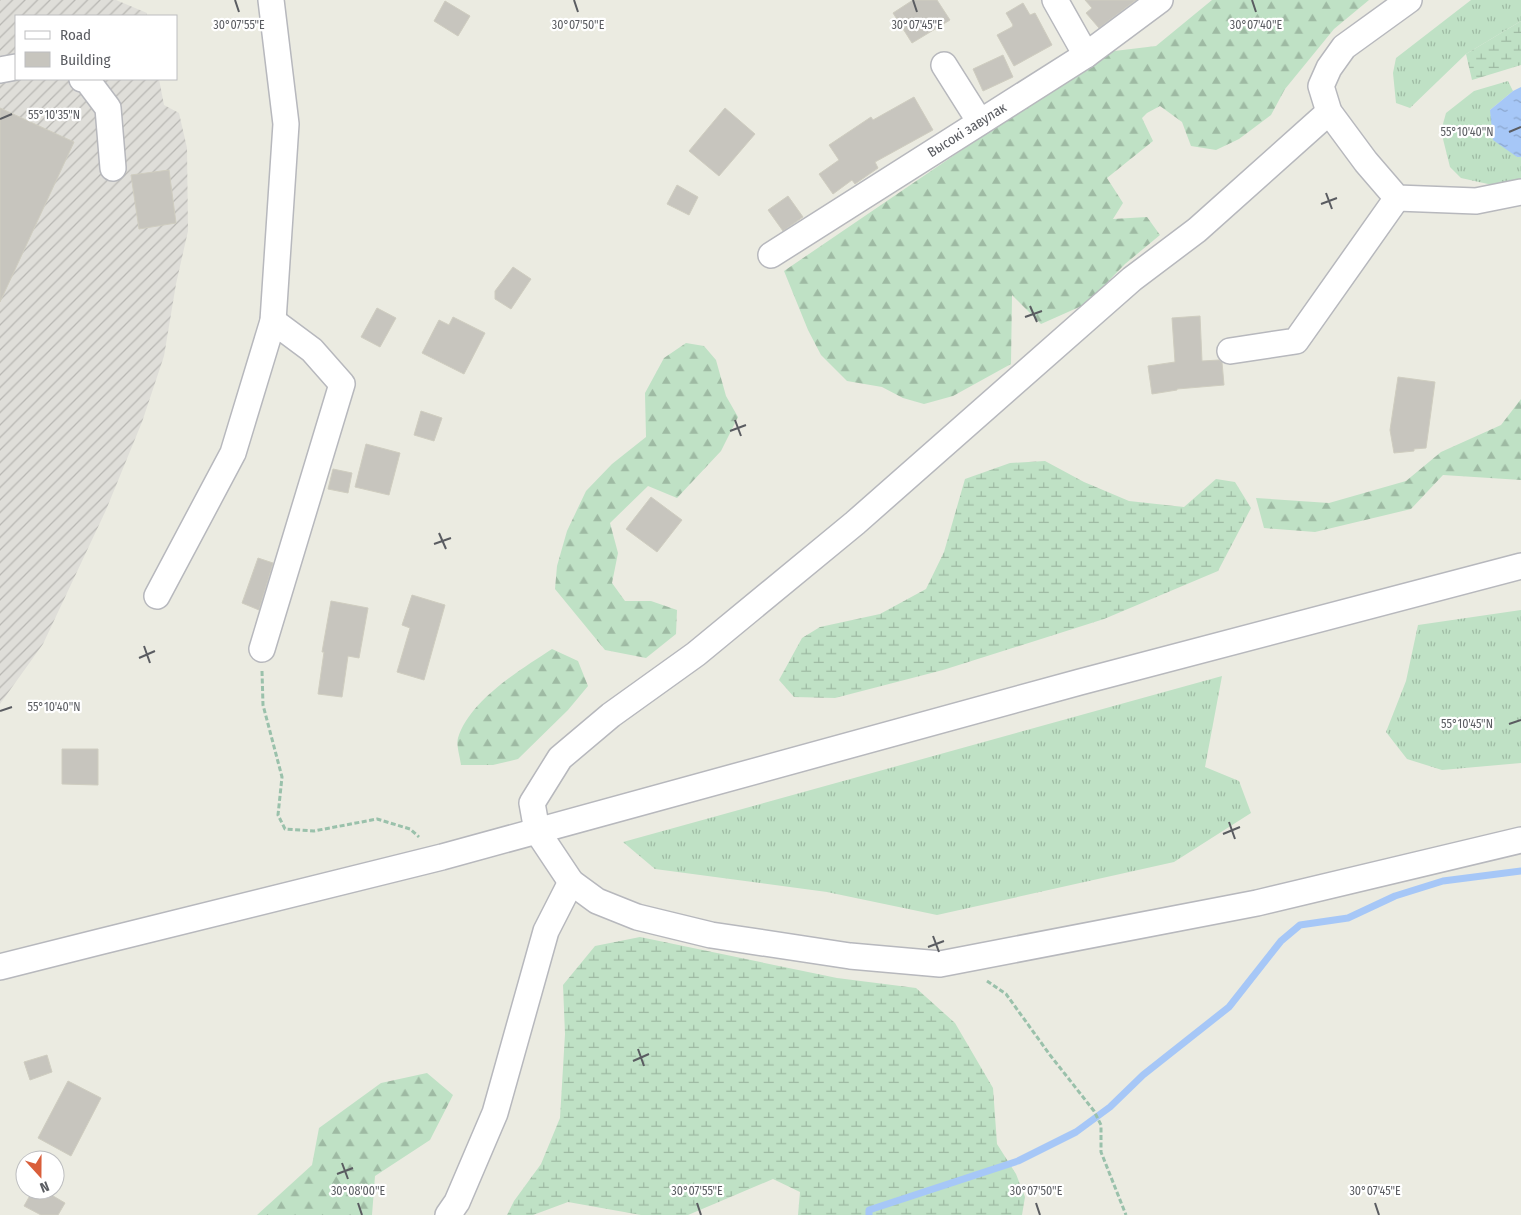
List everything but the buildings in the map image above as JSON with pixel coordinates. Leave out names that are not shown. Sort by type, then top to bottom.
[{"type":"street","points":[[157,596],[233,453],[273,321],[286,124],[271,0]]},
{"type":"street","points":[[1056,0],[1086,55]]},
{"type":"street","name":"Высокі завулак","points":[[771,255],[1086,55],[1160,0]]},
{"type":"street","points":[[1409,0],[1344,47],[1329,68],[1321,86],[1329,112],[1366,162],[1397,198],[1476,201],[1521,192]]},
{"type":"street","points":[[944,65],[980,122]]},
{"type":"street","points":[[0,70],[15,67]]},
{"type":"street","points":[[87,80],[108,108],[113,168]]},
{"type":"street","points":[[1329,112],[1197,230],[1132,279],[855,523],[696,654],[611,715],[560,758],[532,803],[537,831],[571,882],[597,901],[637,917],[711,935],[850,956],[940,964],[1257,903],[1521,840]]},
{"type":"street","points":[[1230,351],[1296,341],[1397,198]]},
{"type":"street","points":[[262,649],[342,384],[312,350],[273,321]]},
{"type":"street","points":[[0,967],[442,858],[1071,685],[1521,566]]},
{"type":"street","points":[[448,1215],[458,1202],[495,1114],[546,931],[571,882]]},
{"type":"path","points":[[262,649],[263,705],[282,777],[278,816],[285,828],[314,831],[377,820],[410,829],[442,858]]},
{"type":"path","points":[[957,960],[1006,994],[1050,1055],[1094,1111],[1101,1125],[1102,1152],[1126,1215]]},
{"type":"shaded area","points":[[0,0],[116,0],[147,13],[147,15],[15,15],[15,80],[159,80],[164,105],[179,113],[187,148],[188,231],[176,284],[164,356],[142,422],[106,510],[43,644],[0,704]]},
{"type":"green space","points":[[1212,0],[1369,0],[1334,29],[1285,89],[1271,115],[1239,139],[1216,150],[1191,146],[1182,122],[1160,106],[1142,118],[1153,141],[1107,178],[1123,203],[1113,219],[1147,217],[1160,235],[1125,264],[1086,304],[1041,324],[1012,295],[1011,364],[953,396],[924,404],[903,398],[882,387],[847,381],[821,355],[808,330],[784,271],[1106,52],[1156,46]]},
{"type":"green space","points":[[1471,0],[1521,0],[1521,21],[1466,54],[1410,108],[1396,103],[1393,73],[1396,58]]},
{"type":"green space","points":[[1521,21],[1521,65],[1472,80],[1466,54]]},
{"type":"green space","points":[[1508,81],[1513,91],[1490,110],[1517,157],[1521,157],[1521,180],[1497,186],[1461,178],[1450,167],[1441,131],[1446,113],[1474,91]]},
{"type":"green space","points":[[686,343],[704,346],[716,360],[726,396],[738,417],[721,451],[677,498],[648,486],[610,523],[618,553],[612,583],[625,601],[651,601],[677,610],[676,634],[646,658],[605,650],[555,589],[557,566],[567,531],[586,491],[612,464],[646,437],[645,393],[664,358]]},
{"type":"green space","points":[[1521,399],[1521,480],[1443,475],[1411,509],[1315,532],[1264,528],[1256,498],[1329,503],[1406,481],[1441,452],[1501,425]]},
{"type":"green space","points":[[1045,461],[1084,482],[1129,501],[1184,507],[1216,479],[1235,482],[1251,508],[1218,571],[1104,619],[943,670],[835,698],[794,697],[779,680],[802,638],[820,627],[880,614],[926,589],[944,552],[965,479],[1010,463]]},
{"type":"green space","points":[[1521,610],[1521,763],[1442,770],[1407,759],[1386,732],[1406,681],[1418,625]]},
{"type":"green space","points":[[552,649],[578,661],[588,686],[568,710],[518,759],[493,765],[461,765],[458,738],[464,724],[473,711],[511,676]]},
{"type":"green space","points":[[1222,676],[1205,767],[1239,781],[1251,813],[1174,862],[937,915],[827,892],[655,869],[623,842]]},
{"type":"green space","points":[[640,937],[837,978],[916,988],[955,1023],[993,1088],[997,1144],[1016,1174],[1025,1197],[1022,1215],[798,1215],[800,1192],[773,1179],[688,1215],[641,1215],[568,1202],[533,1215],[507,1215],[514,1201],[541,1164],[560,1118],[565,1034],[563,985],[595,946]]},
{"type":"green space","points":[[427,1073],[453,1095],[430,1140],[375,1176],[372,1215],[257,1215],[312,1165],[319,1128],[381,1083]]},
{"type":"water","points":[[1521,87],[1521,157],[1517,157],[1493,140],[1490,110],[1513,91]]},
{"type":"waterway","points":[[869,1215],[869,1210],[1018,1161],[1076,1132],[1110,1107],[1143,1075],[1229,1007],[1281,941],[1300,925],[1348,918],[1395,896],[1443,881],[1521,871]]}]
